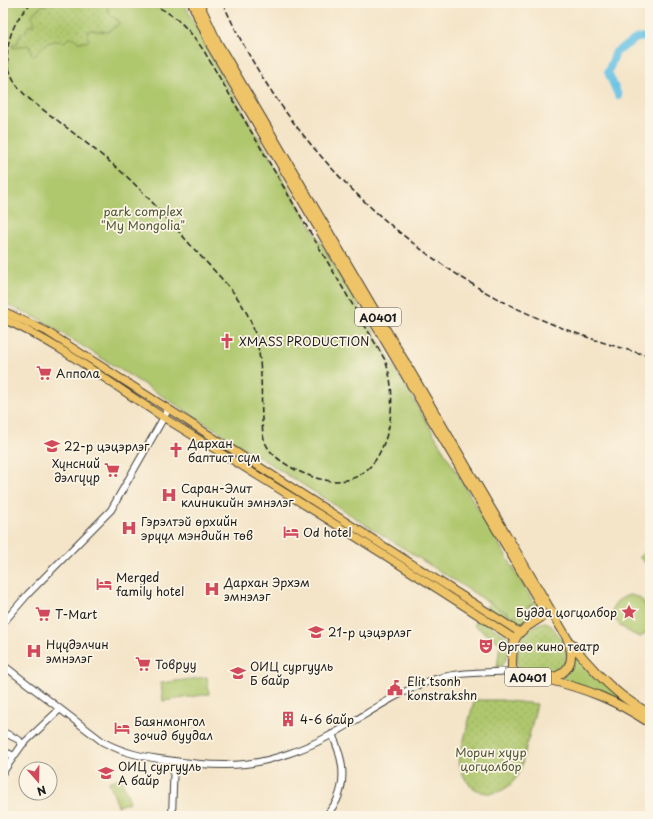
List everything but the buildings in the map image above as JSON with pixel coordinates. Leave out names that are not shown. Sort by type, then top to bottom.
[{"type":"highway","name":"A0401","points":[[192,3],[211,46],[540,603],[542,617],[552,622],[561,630]]},
{"type":"highway","name":"A0401","points":[[199,3],[221,49],[561,630],[581,656],[604,680],[621,695],[650,714]]},
{"type":"highway","points":[[517,635],[542,617]]},
{"type":"highway","name":"A0401","points":[[517,635],[512,661],[512,668],[517,674],[542,678],[573,686],[601,696],[613,701],[650,723]]},
{"type":"highway","name":"A0401","points":[[542,678],[558,676],[562,674],[569,665],[571,650],[567,638]]},
{"type":"main road","points":[[3,311],[46,332],[517,635]]},
{"type":"main road","points":[[3,319],[48,342],[164,418],[517,635]]},
{"type":"street","points":[[3,623],[28,594],[111,510],[168,410]]},
{"type":"street","points":[[3,665],[103,742],[119,750],[146,757],[199,765],[246,764],[305,748],[332,734],[382,703],[428,681],[455,674],[514,671]]},
{"type":"street","points":[[3,771],[22,745],[60,709]]},
{"type":"street","points":[[3,732],[19,740],[22,745]]},
{"type":"street","points":[[326,816],[337,801],[342,785],[343,766],[338,747],[332,734]]},
{"type":"street","points":[[3,751],[14,756]]},
{"type":"street","points":[[172,816],[174,761]]},
{"type":"green space","name":"park complex \"My Mongolia\"","points":[[3,3],[184,3],[225,81],[535,605],[512,617],[41,320],[3,303]]},
{"type":"green space","points":[[47,3],[92,3],[107,5],[109,14],[117,19],[119,24],[108,32],[89,30],[87,34],[89,39],[87,42],[78,42],[74,38],[69,38],[64,42],[55,41],[47,43],[35,56],[32,55],[29,45],[13,48],[12,45],[17,43],[21,34],[26,31],[28,26],[33,25],[34,21],[31,17],[36,10]]},
{"type":"green space","points":[[650,547],[650,568],[639,557]]},
{"type":"green space","points":[[629,595],[641,599],[647,612],[650,629],[641,637],[625,630],[614,618],[612,612],[614,606],[619,600]]},
{"type":"green space","points":[[536,601],[538,615],[516,626],[485,608],[490,602],[513,617]]},
{"type":"green space","points":[[477,618],[508,637],[508,653],[501,667],[497,668],[500,643],[474,625]]},
{"type":"green space","points":[[545,622],[553,627],[565,645],[567,652],[565,660],[558,669],[551,672],[523,670],[517,664],[520,643],[527,632],[538,624]]},
{"type":"green space","points":[[578,657],[650,718],[650,720],[563,679],[575,658]]},
{"type":"green space","points":[[207,677],[209,694],[163,701],[161,683]]},
{"type":"green space","name":"Морин хуур цогцолбор","points":[[474,700],[501,700],[537,704],[520,772],[512,783],[503,790],[494,793],[475,789],[467,782],[462,772],[459,759]]},
{"type":"green space","points":[[121,777],[130,802],[118,806],[109,782]]},
{"type":"waterway","points":[[618,95],[608,72],[616,52],[637,38],[650,38]]},
{"type":"railway","points":[[32,3],[19,17],[14,26],[8,45],[8,65],[19,88],[31,100],[109,161],[127,177],[157,207],[235,294],[245,310],[257,340],[261,371],[263,435],[270,451],[289,466],[312,477],[342,481],[355,477],[367,470],[376,459],[389,426],[392,393],[390,376],[385,360],[204,51],[186,28],[173,16],[156,6],[147,3]]},
{"type":"railway","points":[[223,3],[245,47],[270,89],[298,129],[330,166],[364,201],[401,234],[482,290],[522,311],[564,329],[607,344],[650,356]]},
{"type":"place","name":"XMASS PRODUCTION","points":[[227,341]]},
{"type":"place","name":"Аппола","points":[[44,373]]},
{"type":"place","name":"22-р цэцэрлэг","points":[[52,446]]},
{"type":"place","name":"Дархан баптист сүм","points":[[176,450]]},
{"type":"place","name":"Хүнсний дэлгүүр","points":[[112,470]]},
{"type":"place","name":"Саран-Элит клиникийн эмнэлэг","points":[[169,495]]},
{"type":"place","name":"Гэрэлтэй өрхийн эрүүл мэндийн төв","points":[[129,528]]},
{"type":"place","name":"Od hotel","points":[[291,532]]},
{"type":"place","name":"Merged family hotel","points":[[104,584]]},
{"type":"place","name":"Дархан Эрхэм эмнэлэг","points":[[212,589]]},
{"type":"place","name":"Будда цогцолбор","points":[[629,612]]},
{"type":"place","name":"T-Mart","points":[[43,614]]},
{"type":"place","name":"21-р цэцэрлэг","points":[[316,632]]},
{"type":"place","name":"Өргөө кино театр","points":[[486,646]]},
{"type":"place","name":"Нүүдэлчин эмнэлэг","points":[[34,651]]},
{"type":"place","name":"Товруу","points":[[143,664]]},
{"type":"place","name":"ОИЦ сургууль Б байр","points":[[238,673]]},
{"type":"place","name":"Elit tsonh konstrakshn","points":[[395,688]]},
{"type":"place","name":"4-6 байр","points":[[288,719]]},
{"type":"place","name":"Баянмонгол зочид буудал","points":[[122,728]]},
{"type":"place","name":"ОИЦ сургууль А байр","points":[[106,773]]}]
